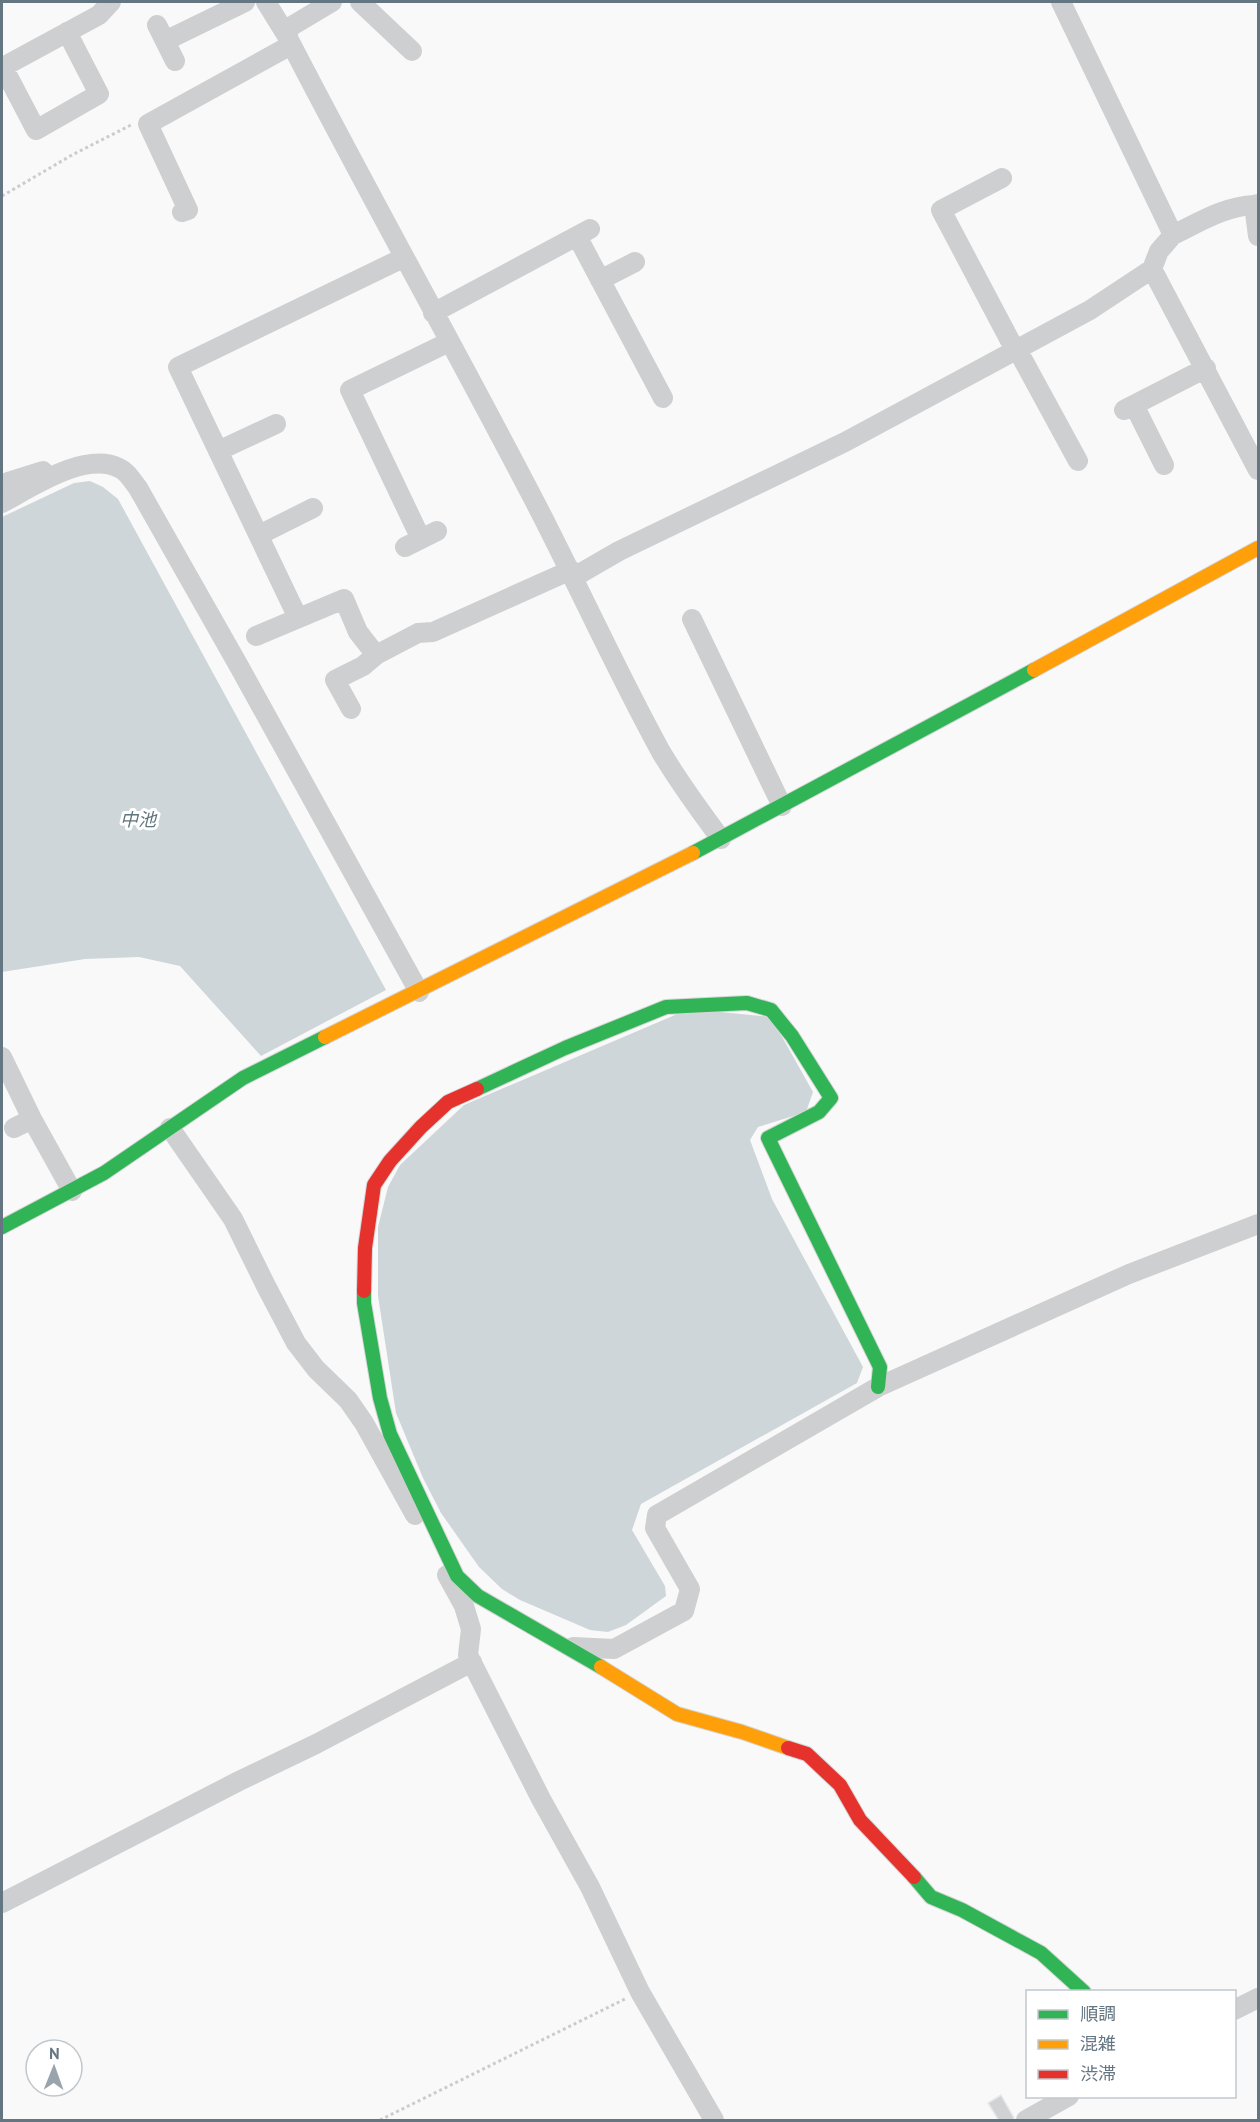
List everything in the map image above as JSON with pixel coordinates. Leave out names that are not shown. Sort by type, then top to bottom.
[{"type":"street","points":[[67,32],[99,94],[36,130],[3,67],[67,32],[99,15],[111,2]]},
{"type":"street","points":[[175,61],[161,33],[245,2]]},
{"type":"street","points":[[266,2],[289,40],[572,574],[662,753],[721,839]]},
{"type":"street","points":[[289,40],[290,27],[332,2]]},
{"type":"street","points":[[360,2],[412,51]]},
{"type":"street","points":[[1061,2],[1173,235]]},
{"type":"street","points":[[182,212],[188,210],[148,124],[289,40]]},
{"type":"street","points":[[1002,178],[941,210],[1078,461]]},
{"type":"street","points":[[351,710],[335,680],[363,666],[375,655],[418,633],[433,632],[572,574],[845,442],[1090,310],[1152,269],[1159,251],[1173,235],[1220,213],[1244,205],[1256,204],[1258,236]]},
{"type":"street","points":[[433,313],[583,232],[600,280],[663,398]]},
{"type":"street","points":[[298,618],[178,367],[403,258]]},
{"type":"street","points":[[600,280],[635,262]]},
{"type":"street","points":[[1152,269],[1206,368],[1258,471]]},
{"type":"street","points":[[421,539],[350,390],[449,342]]},
{"type":"street","points":[[1164,465],[1129,407],[1206,368]]},
{"type":"street","points":[[218,451],[276,424]]},
{"type":"street","points":[[2,503],[59,473],[88,465],[107,464],[122,469],[138,488],[419,992]]},
{"type":"street","points":[[4,479],[45,471],[59,473]]},
{"type":"street","points":[[259,535],[313,508]]},
{"type":"street","points":[[2,1227],[104,1173],[243,1078],[721,839],[1258,548]]},
{"type":"street","points":[[256,636],[344,599],[358,632],[375,655]]},
{"type":"street","points":[[692,619],[782,806]]},
{"type":"street","points":[[878,1387],[880,1367],[768,1138],[819,1112],[831,1098],[792,1036],[771,1010],[747,1003],[666,1007],[564,1048],[448,1102],[421,1126],[390,1161],[374,1185],[365,1248],[364,1303],[380,1398],[390,1434],[457,1576],[478,1596],[570,1647],[677,1714],[807,1754],[840,1785],[860,1820],[931,1897],[962,1910],[1041,1953],[1082,1990]]},
{"type":"street","points":[[2,1057],[32,1119],[72,1191]]},
{"type":"street","points":[[14,1128],[32,1119]]},
{"type":"street","points":[[170,1128],[233,1219],[296,1342],[316,1369],[348,1400],[376,1443],[464,1606],[471,1629],[468,1655],[541,1799],[590,1887],[640,1992],[714,2121]]},
{"type":"street","points":[[570,1647],[614,1649],[684,1611],[690,1589],[655,1528],[657,1515],[878,1387],[1129,1274],[1258,1224]]},
{"type":"street","points":[[2,1903],[472,1662]]},
{"type":"street","points":[[1236,2009],[1258,1998]]},
{"type":"street","points":[[1026,2121],[1067,2098]]},
{"type":"path","points":[[2,196],[34,177]]},
{"type":"path","points":[[380,2121],[640,1992]]},
{"type":"water","name":"中池","points":[[90,481],[103,487],[118,499],[386,990],[261,1056],[180,966],[139,957],[85,959],[2,972],[2,517],[74,483]]},
{"type":"water","points":[[689,1009],[771,1017],[813,1092],[806,1112],[758,1127],[750,1140],[772,1199],[863,1367],[857,1383],[641,1504],[632,1530],[665,1586],[666,1596],[626,1625],[608,1632],[590,1630],[520,1600],[502,1589],[479,1567],[441,1513],[423,1478],[396,1413],[378,1296],[378,1227],[388,1187],[400,1165],[464,1105]]},
{"type":"building","points":[[1001,2095],[1014,2121],[999,2121],[988,2103]]},
{"type":"traffic: fast","points":[[693,853],[1034,670]]},
{"type":"traffic: fast","points":[[477,1089],[565,1048],[666,1007],[747,1003],[771,1010],[792,1036],[831,1098],[819,1112],[768,1138],[880,1367],[878,1387]]},
{"type":"traffic: fast","points":[[2,1227],[104,1173],[243,1078],[325,1037]]},
{"type":"traffic: fast","points":[[364,1291],[380,1398],[390,1434],[457,1576],[478,1596],[601,1667]]},
{"type":"traffic: fast","points":[[914,1877],[931,1897],[962,1910],[1041,1953],[1082,1990]]},
{"type":"traffic: slow","points":[[1034,670],[1258,548]]},
{"type":"traffic: slow","points":[[325,1037],[693,853]]},
{"type":"traffic: slow","points":[[601,1667],[677,1714],[742,1732],[788,1748]]},
{"type":"traffic: jam","points":[[364,1291],[365,1248],[374,1185],[390,1161],[421,1127],[448,1102],[477,1089]]},
{"type":"traffic: jam","points":[[788,1748],[807,1754],[840,1785],[860,1820],[914,1877]]}]
